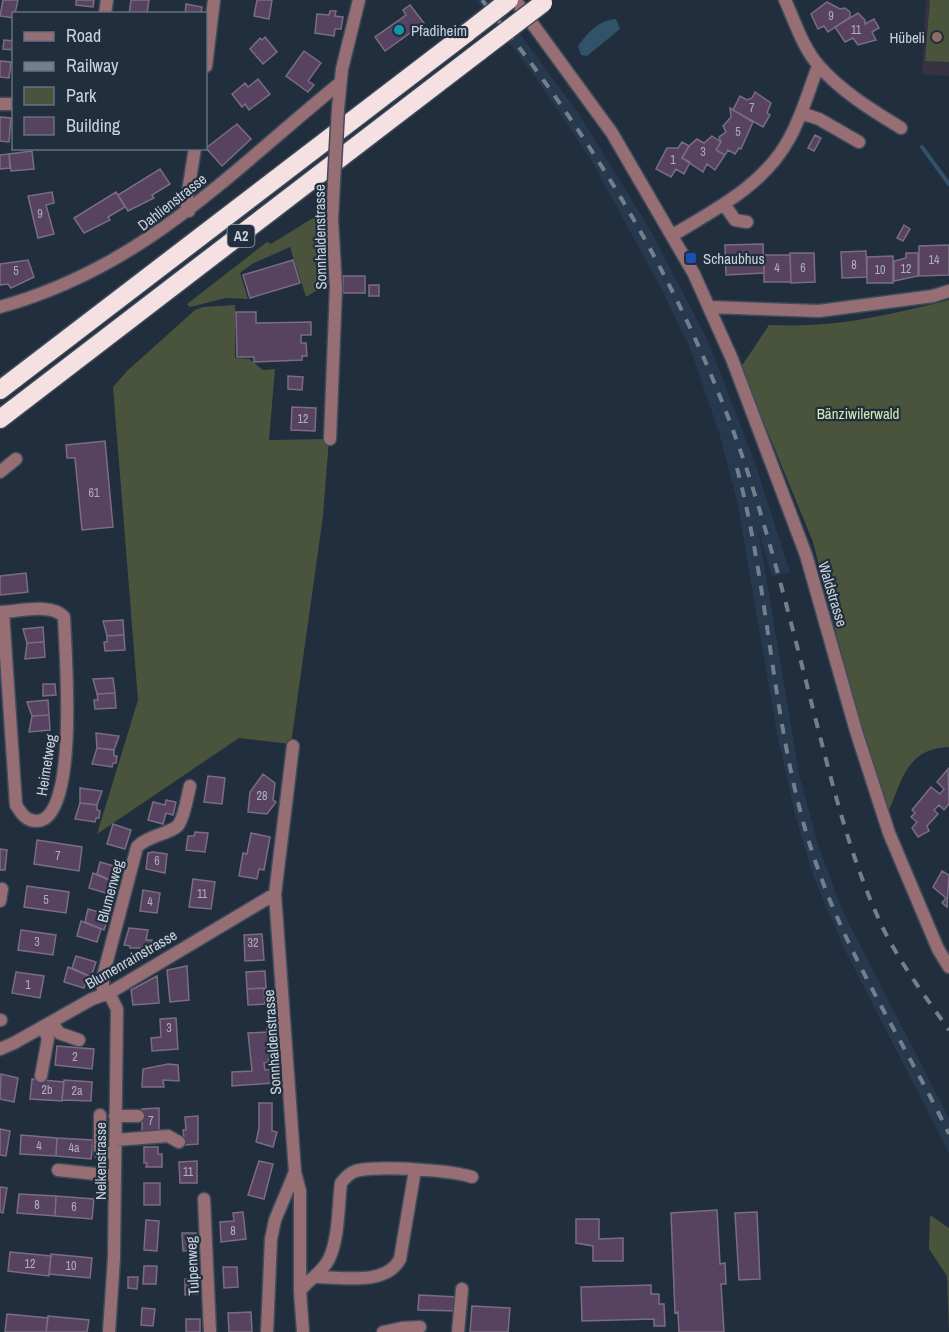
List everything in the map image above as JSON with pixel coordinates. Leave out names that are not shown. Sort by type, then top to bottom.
[{"type":"highway","name":"A2","points":[[0,390],[509,0]]},
{"type":"highway","name":"A2","points":[[0,419],[545,2]]},
{"type":"street","points":[[207,58],[214,0]]},
{"type":"street","name":"Sonnhaldenstrasse","points":[[330,439],[336,288],[332,219],[338,109],[340,83],[359,0]]},
{"type":"street","points":[[514,0],[612,133],[673,235],[756,182],[776,159],[801,113],[819,66]]},
{"type":"street","points":[[785,0],[805,45],[819,66],[861,103],[901,128]]},
{"type":"street","name":"Dahlienstrasse","points":[[0,307],[46,293],[98,270],[139,247],[189,211],[340,83]]},
{"type":"street","points":[[801,113],[819,118],[859,142]]},
{"type":"street","points":[[189,211],[186,204],[195,150]]},
{"type":"street","points":[[724,204],[735,220],[747,222]]},
{"type":"street","name":"Waldstrasse","points":[[673,235],[732,359],[806,555],[856,731],[889,833],[938,949],[949,966]]},
{"type":"street","points":[[709,307],[819,311],[933,296],[949,291]]},
{"type":"street","points":[[0,472],[16,459]]},
{"type":"street","name":"Heimetweg","points":[[53,610],[64,617],[68,699],[64,773],[55,808],[48,818],[39,821],[29,820],[21,814],[16,805],[2,612],[53,610]]},
{"type":"street","name":"Sonnhaldenstrasse","points":[[267,1332],[271,1239],[274,1220],[295,1172],[275,894],[293,746]]},
{"type":"street","name":"Blumenweg","points":[[106,994],[103,976],[137,847],[145,838],[176,829],[180,824],[190,786]]},
{"type":"street","name":"Blumenrainstrasse","points":[[0,1048],[106,994],[275,894]]},
{"type":"street","name":"Nelkenstrasse","points":[[106,994],[117,1007],[115,1176],[109,1332]]},
{"type":"street","points":[[47,1024],[59,1033],[79,1040]]},
{"type":"street","points":[[40,1076],[48,1038],[47,1024]]},
{"type":"street","points":[[100,1115],[100,1153],[115,1147],[168,1136],[179,1142]]},
{"type":"street","points":[[115,1116],[138,1116]]},
{"type":"street","points":[[58,1170],[115,1176]]},
{"type":"street","points":[[300,1291],[317,1277],[329,1259],[341,1183],[347,1176],[358,1170],[415,1170],[457,1172],[472,1177]]},
{"type":"street","points":[[317,1277],[381,1276],[395,1269],[400,1259],[415,1170]]},
{"type":"street","points":[[295,1172],[300,1191],[300,1291],[303,1332]]},
{"type":"street","name":"Tulpenweg","points":[[204,1199],[210,1332]]},
{"type":"street","points":[[458,1332],[462,1290]]},
{"type":"street","points":[[383,1332],[420,1327]]},
{"type":"shaded area","points":[[476,0],[495,0],[579,114],[652,233],[708,341],[755,463],[790,572],[772,577],[758,528],[799,774],[818,844],[843,912],[949,1118],[949,1153],[845,950],[814,878],[795,815],[777,733],[737,501],[720,436],[692,353],[663,292],[593,163],[534,75]]},
{"type":"shaded area","name":"Hübeli","points":[[926,0],[949,0],[949,76],[922,74]]},
{"type":"shaded area","points":[[616,19],[620,29],[587,56],[581,55],[578,46],[589,32],[604,22]]},
{"type":"green space","name":"Hübeli","points":[[930,0],[949,0],[949,62],[925,61]]},
{"type":"green space","points":[[313,218],[321,220],[322,236],[330,252],[330,282],[306,297],[290,247],[252,264],[240,273],[248,299],[226,298],[190,307],[187,304],[267,242],[271,244]]},
{"type":"green space","name":"Bänziwilerwald","points":[[949,300],[949,747],[924,753],[915,760],[902,778],[888,813],[868,758],[813,542],[741,367],[769,325],[838,323],[881,316]]},
{"type":"green space","points":[[235,305],[235,358],[249,359],[263,370],[275,369],[269,440],[329,439],[323,516],[291,744],[239,738],[97,834],[138,700],[113,387],[127,371],[195,310],[203,307]]},
{"type":"green space","points":[[930,1215],[949,1228],[949,1332],[947,1276],[929,1249]]},
{"type":"building","points":[[3,0],[18,0],[15,12],[12,12],[12,18],[0,16]]},
{"type":"building","points":[[76,0],[94,0],[93,7],[76,5]]},
{"type":"building","points":[[131,0],[149,0],[147,12],[129,12]]},
{"type":"building","points":[[257,0],[272,0],[269,19],[254,16]]},
{"type":"building","points":[[827,2],[850,12],[850,17],[828,32],[824,26],[818,29],[811,14]]},
{"type":"building","points":[[186,4],[202,7],[201,12],[185,12]]},
{"type":"building","name":"Pfadiheim","points":[[410,5],[424,23],[385,51],[375,37],[406,15],[403,10]]},
{"type":"building","points":[[330,11],[336,11],[335,16],[343,17],[341,29],[335,29],[334,36],[315,33],[317,14],[329,15]]},
{"type":"building","points":[[858,13],[865,20],[865,24],[874,19],[879,28],[872,32],[876,40],[858,45],[853,38],[845,42],[835,27]]},
{"type":"building","points":[[265,37],[277,52],[263,64],[250,49],[260,38],[262,40]]},
{"type":"building","points":[[4,40],[12,41],[12,50],[3,49]]},
{"type":"building","points":[[304,51],[321,63],[308,81],[314,85],[308,92],[286,76]]},
{"type":"building","points":[[0,61],[11,62],[9,78],[0,77]]},
{"type":"building","points":[[258,79],[270,94],[249,110],[245,104],[242,107],[232,94],[245,83],[248,87]]},
{"type":"building","points":[[755,92],[771,103],[767,113],[770,115],[763,127],[733,110],[740,96],[747,100],[752,98]]},
{"type":"building","points":[[730,108],[753,122],[741,149],[739,148],[735,154],[728,150],[725,155],[716,150],[721,142],[719,137],[726,132],[723,126],[731,117]]},
{"type":"building","points":[[0,117],[11,118],[9,142],[0,141]]},
{"type":"building","points":[[237,124],[251,139],[222,166],[207,147]]},
{"type":"building","points":[[815,135],[821,138],[814,151],[808,148]]},
{"type":"building","points":[[712,136],[721,142],[716,150],[725,155],[715,170],[707,164],[703,172],[682,158],[689,146],[697,139],[704,143]]},
{"type":"building","points":[[682,142],[689,146],[682,158],[690,162],[684,174],[676,169],[671,177],[656,169],[667,148],[678,148]]},
{"type":"building","points":[[32,151],[34,169],[11,171],[9,154]]},
{"type":"building","points":[[9,154],[10,168],[0,169],[0,155]]},
{"type":"building","points":[[160,169],[170,184],[152,195],[154,198],[128,211],[118,195]]},
{"type":"building","points":[[52,192],[54,203],[46,205],[54,234],[38,238],[28,196]]},
{"type":"building","points":[[116,192],[125,207],[108,217],[110,220],[84,233],[74,218]]},
{"type":"building","points":[[904,225],[910,229],[903,241],[897,238]]},
{"type":"building","points":[[763,244],[764,273],[726,275],[725,245]]},
{"type":"building","points":[[949,245],[949,275],[919,276],[919,246]]},
{"type":"building","points":[[866,251],[867,277],[842,278],[841,252]]},
{"type":"building","points":[[790,253],[814,253],[815,282],[791,283]]},
{"type":"building","points":[[906,253],[918,253],[918,276],[894,281],[894,261],[906,258]]},
{"type":"building","points":[[764,255],[790,255],[791,282],[764,282]]},
{"type":"building","points":[[893,256],[893,283],[867,283],[867,257]]},
{"type":"building","points":[[28,260],[34,277],[11,288],[8,284],[0,285],[0,264]]},
{"type":"building","points":[[293,260],[300,283],[250,298],[243,275]]},
{"type":"building","points":[[343,276],[365,276],[365,293],[343,293]]},
{"type":"building","points":[[369,285],[379,285],[379,296],[369,296]]},
{"type":"building","points":[[236,312],[256,312],[256,323],[311,322],[311,335],[301,335],[301,343],[306,343],[307,356],[302,356],[302,360],[254,362],[254,357],[237,357]]},
{"type":"building","points":[[288,376],[303,377],[302,390],[288,389]]},
{"type":"building","points":[[292,407],[316,408],[315,431],[291,430]]},
{"type":"building","points":[[105,441],[113,527],[82,530],[75,458],[67,458],[66,445]]},
{"type":"building","points":[[26,573],[28,592],[0,595],[0,576]]},
{"type":"building","points":[[123,620],[124,635],[107,636],[103,621]]},
{"type":"building","points":[[43,627],[44,642],[27,643],[23,629]]},
{"type":"building","points":[[124,635],[125,650],[105,651],[104,642],[107,642],[107,636]]},
{"type":"building","points":[[44,642],[45,657],[25,659],[27,643]]},
{"type":"building","points":[[113,678],[115,693],[97,694],[93,679]]},
{"type":"building","points":[[43,684],[55,684],[56,695],[43,696]]},
{"type":"building","points":[[115,693],[116,708],[95,709],[94,700],[98,700],[97,694]]},
{"type":"building","points":[[48,700],[49,715],[32,716],[27,702]]},
{"type":"building","points":[[49,715],[50,730],[29,732],[32,716]]},
{"type":"building","points":[[96,733],[119,736],[114,750],[97,748]]},
{"type":"building","points":[[97,748],[114,750],[114,756],[117,756],[116,763],[113,763],[112,767],[92,764]]},
{"type":"building","points":[[948,769],[949,804],[944,810],[939,805],[934,810],[938,814],[927,826],[929,831],[918,837],[912,828],[917,822],[911,817],[915,813],[912,810],[931,787],[940,794],[944,789],[937,782]]},
{"type":"building","points":[[263,774],[275,783],[273,800],[276,802],[267,814],[248,812],[250,792]]},
{"type":"building","points":[[208,776],[225,778],[222,804],[204,802]]},
{"type":"building","points":[[80,788],[102,791],[97,805],[80,803]]},
{"type":"building","points":[[166,800],[176,802],[173,815],[166,813],[163,824],[148,820],[153,802],[165,805]]},
{"type":"building","points":[[80,803],[97,805],[97,810],[100,811],[99,818],[96,818],[95,822],[75,819]]},
{"type":"building","points":[[113,824],[131,830],[125,849],[107,844]]},
{"type":"building","points":[[195,832],[208,833],[205,852],[186,850],[188,836],[194,836]]},
{"type":"building","points":[[251,833],[270,837],[264,870],[259,869],[257,879],[239,876],[243,853],[247,854]]},
{"type":"building","points":[[37,840],[82,847],[79,871],[34,864]]},
{"type":"building","points":[[0,849],[7,850],[5,870],[0,870]]},
{"type":"building","points":[[148,853],[167,854],[165,873],[146,869]]},
{"type":"building","points":[[100,862],[121,868],[116,883],[97,874]]},
{"type":"building","points":[[942,871],[949,875],[947,907],[942,903],[946,898],[933,887]]},
{"type":"building","points":[[93,873],[113,882],[109,894],[89,888]]},
{"type":"building","points":[[193,879],[215,882],[211,909],[189,907]]},
{"type":"building","points":[[27,886],[69,892],[66,913],[24,907]]},
{"type":"building","points":[[143,890],[160,893],[157,913],[140,911]]},
{"type":"building","points":[[88,909],[109,915],[104,930],[85,922]]},
{"type":"building","points":[[81,921],[101,929],[97,942],[77,936]]},
{"type":"building","points":[[129,928],[148,930],[146,940],[152,940],[151,948],[130,948],[124,945]]},
{"type":"building","points":[[21,930],[56,935],[53,955],[18,950]]},
{"type":"building","points":[[262,934],[264,960],[245,961],[244,935]]},
{"type":"building","points":[[76,956],[96,962],[91,977],[72,968]]},
{"type":"building","points":[[187,966],[189,1000],[170,1002],[167,970]]},
{"type":"building","points":[[68,967],[88,976],[84,988],[64,982]]},
{"type":"building","points":[[265,971],[266,988],[247,989],[246,972]]},
{"type":"building","points":[[16,972],[44,976],[40,998],[12,993]]},
{"type":"building","points":[[157,976],[159,1003],[133,1005],[131,990]]},
{"type":"building","points":[[264,988],[265,1004],[248,1005],[247,989]]},
{"type":"building","points":[[176,1018],[178,1049],[152,1051],[151,1038],[161,1037],[160,1019]]},
{"type":"building","points":[[277,1026],[278,1041],[268,1042],[269,1062],[264,1063],[265,1070],[272,1069],[273,1083],[232,1086],[232,1072],[252,1071],[248,1033],[267,1032],[267,1027]]},
{"type":"building","points":[[57,1046],[94,1049],[92,1069],[55,1065]]},
{"type":"building","points":[[168,1064],[178,1065],[179,1081],[163,1080],[164,1087],[142,1087],[143,1069]]},
{"type":"building","points":[[1,1074],[18,1078],[14,1102],[0,1099]]},
{"type":"building","points":[[32,1079],[64,1082],[62,1101],[30,1099]]},
{"type":"building","points":[[64,1080],[92,1082],[91,1101],[62,1100]]},
{"type":"building","points":[[259,1103],[272,1103],[272,1131],[277,1132],[273,1147],[256,1142],[259,1128]]},
{"type":"building","points":[[159,1108],[159,1133],[142,1134],[142,1109]]},
{"type":"building","points":[[198,1116],[198,1144],[185,1145],[183,1130],[186,1130],[185,1117]]},
{"type":"building","points":[[0,1129],[10,1131],[6,1156],[0,1155]]},
{"type":"building","points":[[21,1135],[57,1138],[56,1156],[20,1154]]},
{"type":"building","points":[[57,1138],[93,1140],[91,1159],[56,1156]]},
{"type":"building","points":[[144,1147],[158,1147],[158,1154],[162,1154],[162,1167],[146,1167]]},
{"type":"building","points":[[197,1161],[197,1183],[180,1183],[179,1162]]},
{"type":"building","points":[[259,1161],[273,1164],[264,1199],[248,1195]]},
{"type":"building","points":[[144,1183],[160,1183],[160,1205],[144,1205]]},
{"type":"building","points":[[0,1187],[7,1188],[3,1213],[0,1212]]},
{"type":"building","points":[[19,1194],[56,1196],[55,1216],[17,1213]]},
{"type":"building","points":[[56,1196],[94,1199],[92,1219],[55,1216]]},
{"type":"building","points":[[717,1210],[720,1264],[725,1263],[726,1284],[721,1284],[724,1332],[679,1332],[678,1312],[675,1313],[671,1213]]},
{"type":"building","points":[[243,1212],[246,1239],[221,1242],[220,1222],[234,1221],[233,1213]]},
{"type":"building","points":[[757,1212],[760,1279],[739,1280],[735,1213]]},
{"type":"building","points":[[576,1219],[599,1219],[599,1239],[623,1238],[623,1261],[593,1261],[593,1246],[576,1243]]},
{"type":"building","points":[[146,1220],[159,1221],[157,1251],[144,1250]]},
{"type":"building","points":[[182,1233],[196,1233],[197,1250],[183,1251]]},
{"type":"building","points":[[10,1252],[51,1256],[49,1276],[8,1271]]},
{"type":"building","points":[[51,1254],[92,1258],[90,1278],[49,1274]]},
{"type":"building","points":[[144,1266],[157,1266],[156,1284],[143,1284]]},
{"type":"building","points":[[223,1267],[237,1267],[238,1287],[224,1288]]},
{"type":"building","points":[[128,1277],[138,1277],[137,1289],[128,1288]]},
{"type":"building","points":[[185,1279],[198,1279],[198,1294],[185,1295]]},
{"type":"building","points":[[651,1285],[651,1294],[659,1294],[659,1304],[664,1304],[665,1326],[654,1326],[654,1319],[582,1321],[581,1287]]},
{"type":"building","points":[[419,1295],[458,1297],[457,1311],[418,1310]]},
{"type":"building","points":[[472,1306],[510,1308],[508,1332],[470,1332]]},
{"type":"building","points":[[142,1308],[155,1309],[153,1326],[141,1325]]},
{"type":"building","points":[[251,1312],[252,1332],[229,1332],[228,1313]]},
{"type":"building","points":[[7,1314],[48,1318],[46,1332],[5,1332]]},
{"type":"building","points":[[48,1316],[89,1320],[87,1332],[46,1332]]},
{"type":"building","points":[[186,1319],[200,1319],[200,1332],[186,1332]]},
{"type":"waterway","points":[[922,147],[949,184]]},
{"type":"railway","points":[[482,0],[563,108],[600,164],[635,222],[697,342],[746,467],[781,586],[834,789],[859,871],[881,924],[896,952],[949,1030]]},
{"type":"railway","points":[[737,468],[758,568],[781,721],[791,771],[818,869],[846,938],[949,1134]]},
{"type":"place","name":"Pfadiheim","points":[[399,30]]},
{"type":"place","name":"Hübeli","points":[[937,37]]},
{"type":"place","name":"Schaubhus","points":[[691,258]]}]
